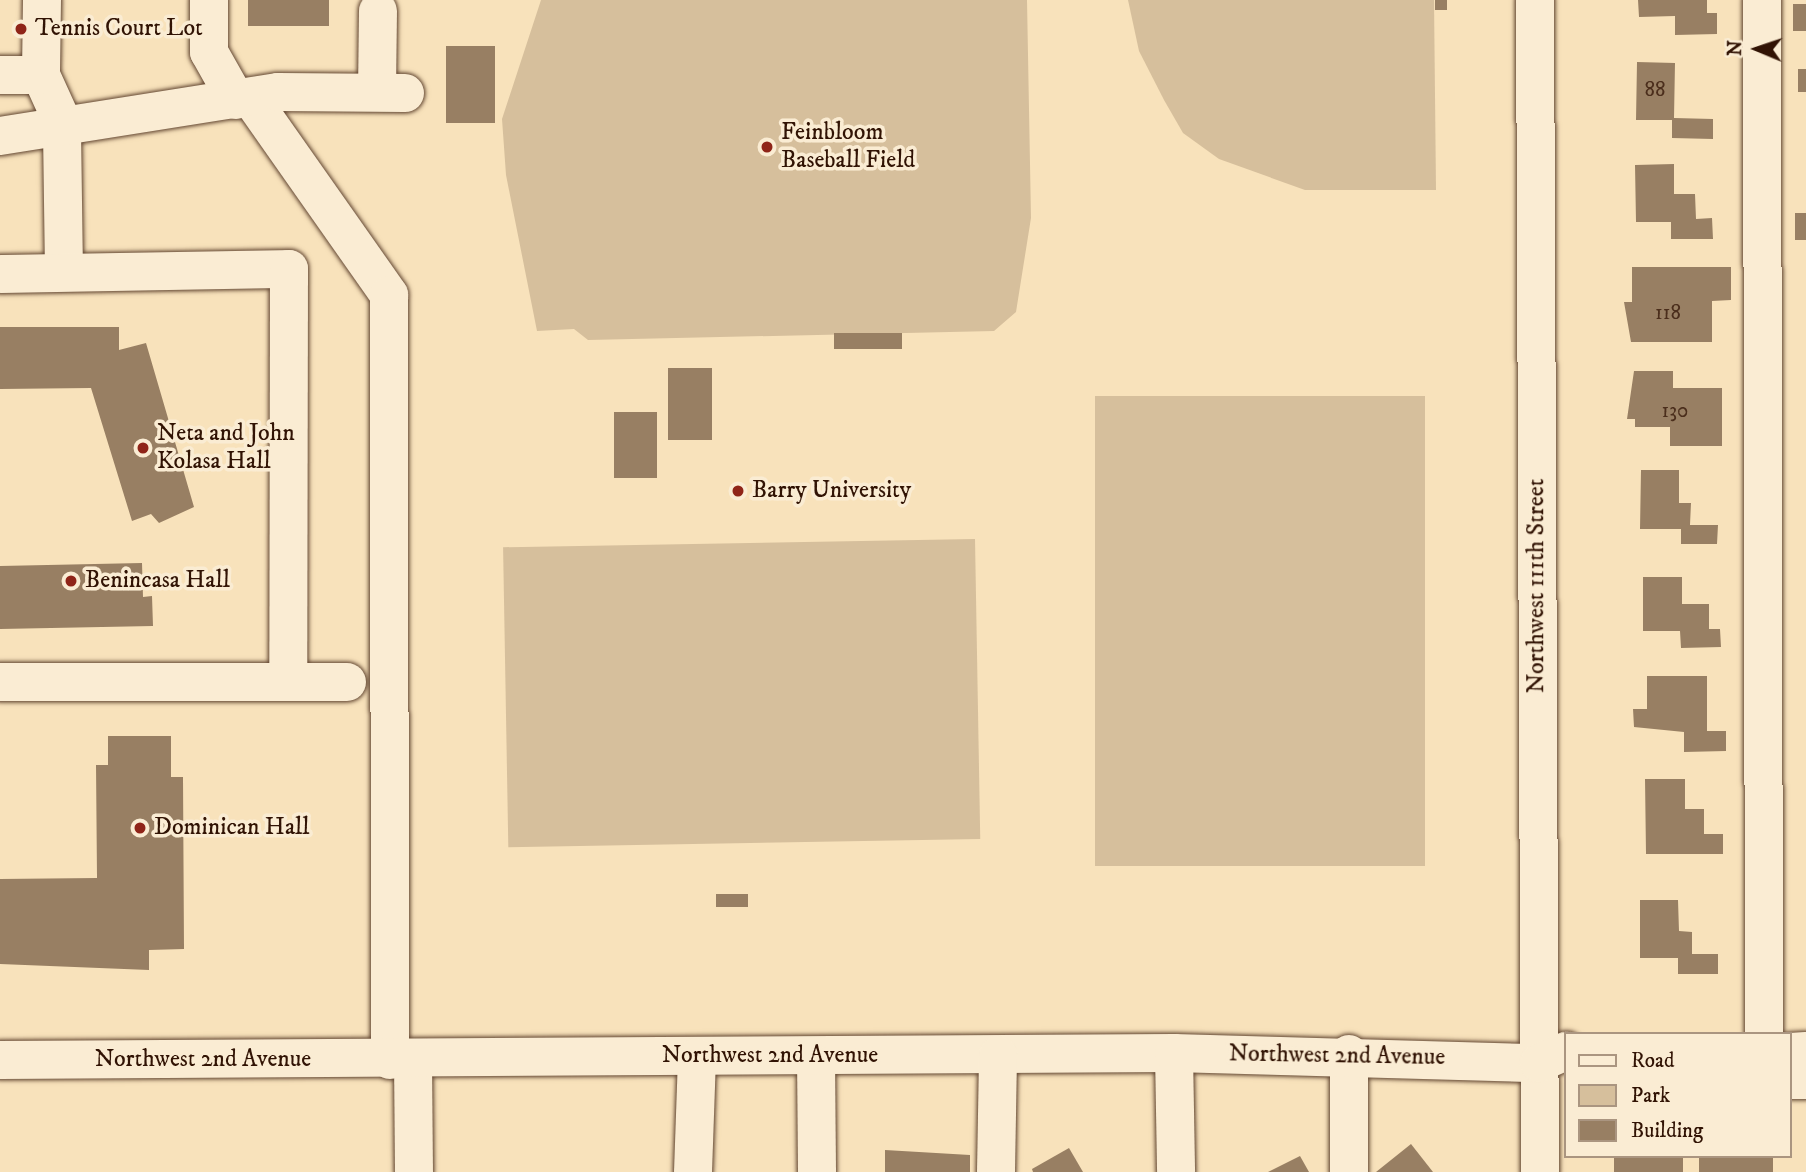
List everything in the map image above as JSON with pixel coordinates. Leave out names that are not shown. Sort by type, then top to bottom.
[{"type":"street","points":[[42,0],[41,75],[55,131],[52,272]]},
{"type":"street","points":[[209,0],[209,52],[389,295],[401,1059],[414,1172]]},
{"type":"street","name":"Northwest 111th Street","points":[[1535,0],[1557,1065],[1540,1172]]},
{"type":"street","points":[[1762,0],[1764,1032]]},
{"type":"street","points":[[0,136],[55,131],[243,99],[391,92],[378,11]]},
{"type":"street","points":[[0,75],[41,75]]},
{"type":"street","points":[[0,274],[289,269],[288,682]]},
{"type":"street","points":[[0,682],[347,682]]},
{"type":"street","points":[[1174,1053],[1176,1172]]},
{"type":"street","name":"Northwest 2nd Avenue","points":[[0,1060],[1174,1053],[1349,1054],[1557,1065]]},
{"type":"street","points":[[1349,1054],[1349,1172]]},
{"type":"street","points":[[996,1172],[998,1055]]},
{"type":"street","points":[[816,1056],[817,1172]]},
{"type":"street","points":[[693,1172],[697,1057]]},
{"type":"green space","name":"Feinbloom Baseball Field","points":[[541,0],[1027,0],[1031,218],[1016,312],[994,331],[588,340],[574,329],[537,331],[506,175],[502,119]]},
{"type":"green space","points":[[1128,0],[1434,0],[1436,190],[1305,190],[1219,159],[1183,133],[1164,100],[1139,51]]},
{"type":"green space","points":[[1095,396],[1425,396],[1425,866],[1095,866]]},
{"type":"green space","points":[[975,539],[980,839],[508,847],[503,547]]},
{"type":"building","points":[[248,0],[329,0],[329,26],[248,26]]},
{"type":"building","points":[[1435,0],[1447,0],[1447,10],[1435,10]]},
{"type":"building","points":[[1638,0],[1707,0],[1707,13],[1717,13],[1717,34],[1675,35],[1675,16],[1639,17]]},
{"type":"building","points":[[1793,4],[1806,4],[1806,31],[1793,31]]},
{"type":"building","points":[[446,46],[495,46],[495,123],[446,123]]},
{"type":"building","points":[[1637,62],[1675,63],[1674,118],[1713,119],[1713,139],[1672,138],[1672,120],[1636,120]]},
{"type":"building","points":[[1798,69],[1806,69],[1806,92],[1798,92]]},
{"type":"building","points":[[1674,164],[1674,194],[1695,194],[1696,219],[1712,218],[1713,239],[1671,239],[1671,222],[1636,222],[1635,165]]},
{"type":"building","points":[[1795,213],[1806,213],[1806,240],[1795,240]]},
{"type":"building","points":[[1632,267],[1731,267],[1731,300],[1712,301],[1712,342],[1631,342],[1624,302],[1632,302]]},
{"type":"building","name":"Neta and John Kolasa Hall","points":[[0,327],[119,327],[119,350],[146,343],[194,507],[159,523],[151,514],[132,521],[91,388],[0,389]]},
{"type":"building","points":[[834,333],[902,333],[902,349],[834,349]]},
{"type":"building","points":[[668,368],[712,368],[712,440],[668,440]]},
{"type":"building","points":[[1634,371],[1673,371],[1673,388],[1722,388],[1722,446],[1670,446],[1670,427],[1635,427],[1635,419],[1627,419]]},
{"type":"building","points":[[614,412],[657,412],[657,478],[614,478]]},
{"type":"building","points":[[1641,470],[1679,470],[1679,503],[1691,503],[1690,525],[1718,525],[1717,544],[1681,544],[1681,529],[1640,529]]},
{"type":"building","name":"Benincasa Hall","points":[[142,563],[143,597],[152,596],[153,626],[0,629],[0,566]]},
{"type":"building","points":[[1643,577],[1682,577],[1682,604],[1709,604],[1709,629],[1720,629],[1721,647],[1681,648],[1680,631],[1643,631]]},
{"type":"building","points":[[1647,676],[1707,676],[1707,731],[1726,731],[1726,751],[1684,752],[1684,732],[1634,727],[1633,709],[1647,709]]},
{"type":"building","name":"Dominican Hall","points":[[108,736],[171,736],[171,777],[183,777],[184,949],[149,950],[149,970],[0,964],[0,879],[97,878],[96,765],[108,765]]},
{"type":"building","points":[[1645,779],[1685,779],[1685,809],[1704,809],[1704,834],[1723,834],[1723,854],[1646,854]]},
{"type":"building","points":[[716,894],[748,894],[748,907],[716,907]]},
{"type":"building","points":[[1640,900],[1678,900],[1679,931],[1692,932],[1692,954],[1718,954],[1718,974],[1678,974],[1678,958],[1640,958]]},
{"type":"building","points":[[1411,1144],[1433,1172],[1376,1172]]},
{"type":"building","points":[[1069,1148],[1083,1172],[1033,1172],[1032,1169]]},
{"type":"building","points":[[885,1150],[970,1155],[970,1172],[885,1172]]},
{"type":"building","points":[[1300,1156],[1309,1172],[1268,1172]]},
{"type":"building","points":[[1614,1158],[1683,1158],[1683,1172],[1614,1172]]},
{"type":"building","points":[[1699,1158],[1773,1158],[1773,1172],[1699,1172]]},
{"type":"place","name":"Tennis Court Lot","points":[[21,29]]},
{"type":"place","name":"Feinbloom Baseball Field","points":[[767,147]]},
{"type":"place","name":"Neta and John Kolasa Hall","points":[[143,448]]},
{"type":"place","name":"Barry University","points":[[738,491]]},
{"type":"place","name":"Benincasa Hall","points":[[71,581]]},
{"type":"place","name":"Dominican Hall","points":[[140,828]]}]
